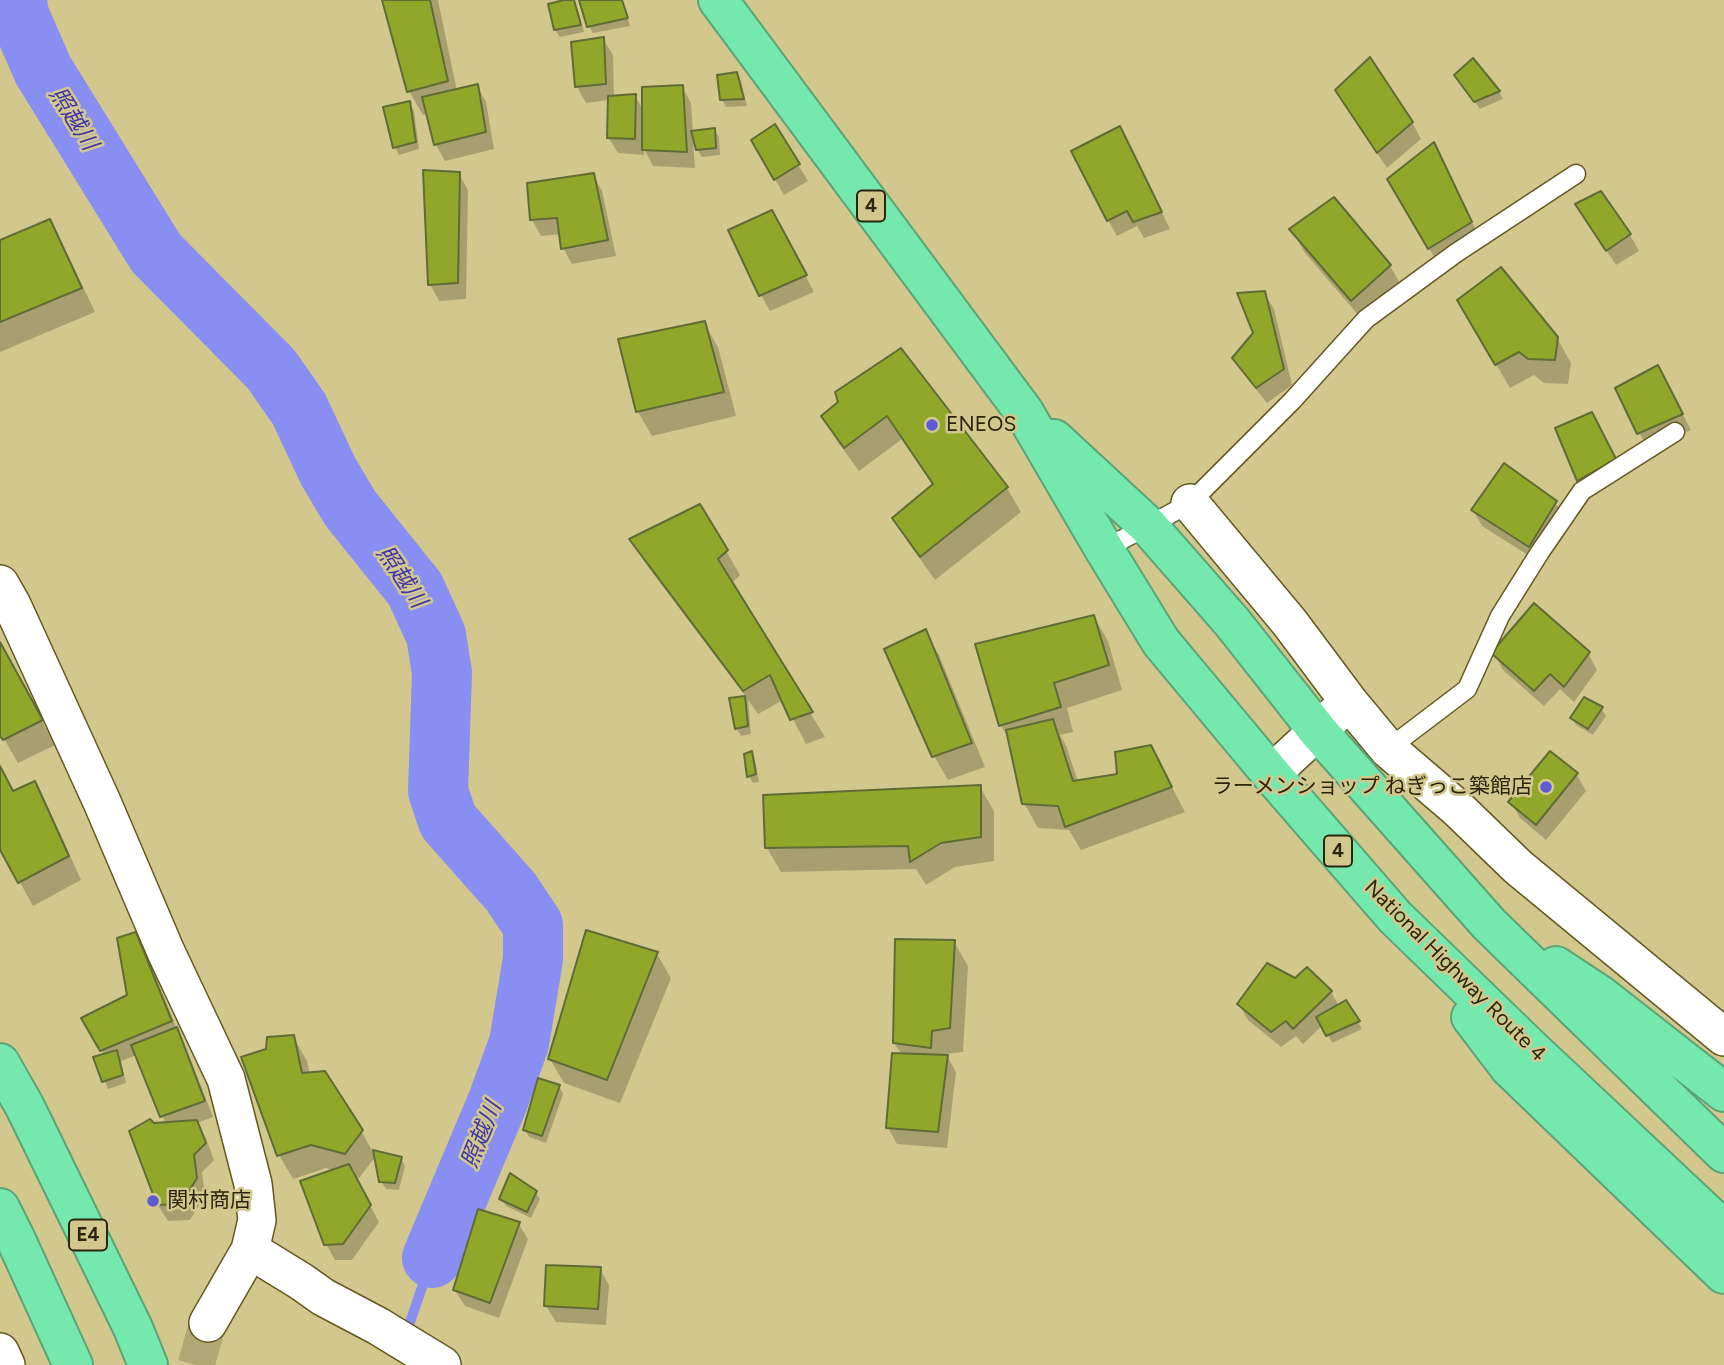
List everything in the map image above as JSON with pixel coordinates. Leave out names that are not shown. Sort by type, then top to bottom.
[{"type":"highway","name":"National Highway Route 4","points":[[718,0],[1024,412],[1161,642],[1395,917],[1724,1230]]},
{"type":"highway","name":"National Highway Route 4","points":[[1024,412],[1148,526],[1233,622],[1318,730],[1489,923],[1724,1153]]},
{"type":"highway","points":[[1395,917],[1509,1067],[1724,1274]]},
{"type":"highway","points":[[1489,923],[1600,995],[1724,1092]]},
{"type":"highway","name":"E4","points":[[0,1063],[133,1328],[148,1365]]},
{"type":"highway","points":[[24,1107],[145,1319],[168,1365]]},
{"type":"highway","points":[[0,1208],[73,1365]]},
{"type":"street","points":[[1190,503],[1290,623],[1388,749],[1458,809],[1518,867],[1724,1037]]},
{"type":"street","points":[[0,584],[12,605],[166,952],[226,1079],[253,1184],[257,1220],[250,1250],[208,1323]]},
{"type":"street","points":[[1271,774],[1349,702]]},
{"type":"street","points":[[250,1250],[323,1297],[379,1326],[440,1363]]},
{"type":"street","points":[[0,1352],[6,1365]]},
{"type":"lane","points":[[1104,549],[1190,503],[1292,401],[1366,319],[1456,253],[1576,174]]},
{"type":"lane","points":[[1388,749],[1467,690],[1500,617],[1582,491],[1675,432]]},
{"type":"building","points":[[382,0],[430,0],[448,81],[407,92]]},
{"type":"building","points":[[574,0],[581,25],[554,30],[548,4]]},
{"type":"building","points":[[579,0],[622,0],[628,18],[587,27]]},
{"type":"building","points":[[604,37],[606,84],[575,87],[571,42]]},
{"type":"building","points":[[1370,57],[1413,122],[1377,153],[1335,90]]},
{"type":"building","points":[[1473,58],[1500,91],[1474,102],[1454,75]]},
{"type":"building","points":[[737,72],[744,99],[720,100],[717,75]]},
{"type":"building","points":[[478,84],[486,132],[434,145],[422,97]]},
{"type":"building","points":[[683,85],[687,152],[642,150],[642,87]]},
{"type":"building","points":[[636,94],[635,139],[607,138],[608,96]]},
{"type":"building","points":[[410,101],[416,142],[393,148],[383,107]]},
{"type":"building","points":[[775,124],[800,164],[774,180],[751,140]]},
{"type":"building","points":[[1120,126],[1162,212],[1133,222],[1127,211],[1107,221],[1071,151]]},
{"type":"building","points":[[715,128],[716,148],[696,150],[691,131]]},
{"type":"building","points":[[1434,142],[1472,222],[1428,249],[1387,179]]},
{"type":"building","points":[[423,170],[460,172],[458,283],[428,285]]},
{"type":"building","points":[[594,173],[608,240],[561,249],[557,218],[530,220],[527,183]]},
{"type":"building","points":[[1601,191],[1631,234],[1606,251],[1575,204]]},
{"type":"building","points":[[1334,197],[1391,265],[1351,301],[1289,229]]},
{"type":"building","points":[[772,210],[807,275],[759,296],[728,230]]},
{"type":"building","points":[[50,219],[82,288],[0,322],[0,240]]},
{"type":"building","points":[[1501,267],[1558,337],[1555,360],[1528,359],[1519,352],[1495,365],[1457,300]]},
{"type":"building","points":[[1265,291],[1284,369],[1256,388],[1232,358],[1253,333],[1237,293]]},
{"type":"building","points":[[705,321],[724,392],[636,412],[618,339]]},
{"type":"building","points":[[901,348],[1008,487],[920,557],[892,518],[933,484],[887,416],[844,448],[821,416],[838,402],[835,392]]},
{"type":"building","points":[[1658,365],[1683,414],[1637,434],[1615,388]]},
{"type":"building","points":[[1592,412],[1616,459],[1577,481],[1555,428]]},
{"type":"building","points":[[1504,463],[1557,501],[1529,547],[1471,510]]},
{"type":"building","points":[[700,504],[728,550],[718,559],[813,712],[790,720],[770,675],[743,691],[629,539]]},
{"type":"building","points":[[1534,603],[1590,652],[1564,687],[1550,674],[1534,691],[1491,653]]},
{"type":"building","points":[[1094,615],[1109,665],[1054,683],[1061,707],[999,726],[975,644]]},
{"type":"building","points":[[926,629],[972,743],[932,757],[884,649]]},
{"type":"building","points":[[0,642],[43,720],[3,740],[0,736]]},
{"type":"building","points":[[745,696],[748,726],[735,729],[729,698]]},
{"type":"building","points":[[1584,697],[1603,707],[1588,729],[1570,718]]},
{"type":"building","points":[[1053,719],[1073,781],[1117,774],[1115,752],[1151,745],[1172,787],[1065,827],[1058,806],[1022,804],[1006,730]]},
{"type":"building","points":[[752,751],[756,774],[747,777],[744,754]]},
{"type":"building","points":[[1550,751],[1578,773],[1536,825],[1508,802]]},
{"type":"building","points":[[0,766],[13,791],[35,781],[69,856],[18,883],[0,850]]},
{"type":"building","points":[[981,785],[981,837],[941,843],[910,862],[908,846],[765,848],[763,795]]},
{"type":"building","points":[[586,930],[658,952],[607,1080],[548,1059]]},
{"type":"building","points":[[136,932],[172,1021],[100,1051],[81,1018],[127,995],[117,938]]},
{"type":"building","points":[[895,939],[955,940],[950,1028],[932,1031],[931,1048],[893,1043]]},
{"type":"building","points":[[1267,963],[1295,978],[1307,967],[1332,991],[1293,1029],[1286,1021],[1271,1032],[1237,1004]]},
{"type":"building","points":[[1346,1000],[1360,1021],[1326,1036],[1316,1017]]},
{"type":"building","points":[[177,1027],[205,1101],[160,1117],[131,1045]]},
{"type":"building","points":[[294,1035],[302,1073],[325,1071],[363,1130],[345,1154],[311,1145],[277,1156],[241,1057],[266,1049],[267,1037]]},
{"type":"building","points":[[117,1050],[123,1075],[102,1082],[93,1057]]},
{"type":"building","points":[[892,1053],[948,1055],[938,1132],[886,1128]]},
{"type":"building","points":[[538,1078],[560,1085],[542,1136],[523,1130]]},
{"type":"building","points":[[150,1119],[154,1123],[197,1120],[206,1143],[194,1155],[197,1178],[181,1204],[157,1205],[129,1131]]},
{"type":"building","points":[[373,1150],[402,1157],[395,1183],[379,1182]]},
{"type":"building","points":[[349,1164],[371,1205],[343,1244],[324,1245],[300,1181]]},
{"type":"building","points":[[510,1173],[537,1191],[527,1212],[499,1199]]},
{"type":"building","points":[[478,1209],[520,1222],[490,1303],[453,1290]]},
{"type":"building","points":[[546,1265],[601,1267],[598,1309],[544,1306]]},
{"type":"waterway","name":"照越川","points":[[17,0],[19,15],[43,70],[156,253],[271,369],[299,409],[328,471],[350,508],[415,589],[436,635],[442,673],[438,791],[448,821],[511,892],[533,925],[533,959],[519,1043],[498,1101],[432,1258]]},
{"type":"waterway","points":[[406,1334],[432,1258]]},
{"type":"tunnel","points":[[196,1365],[208,1323]]},
{"type":"place","name":"ENEOS","points":[[932,425]]},
{"type":"place","name":"ラーメンショップ ねぎっこ築館店","points":[[1546,787]]},
{"type":"place","name":"関村商店","points":[[153,1201]]}]
